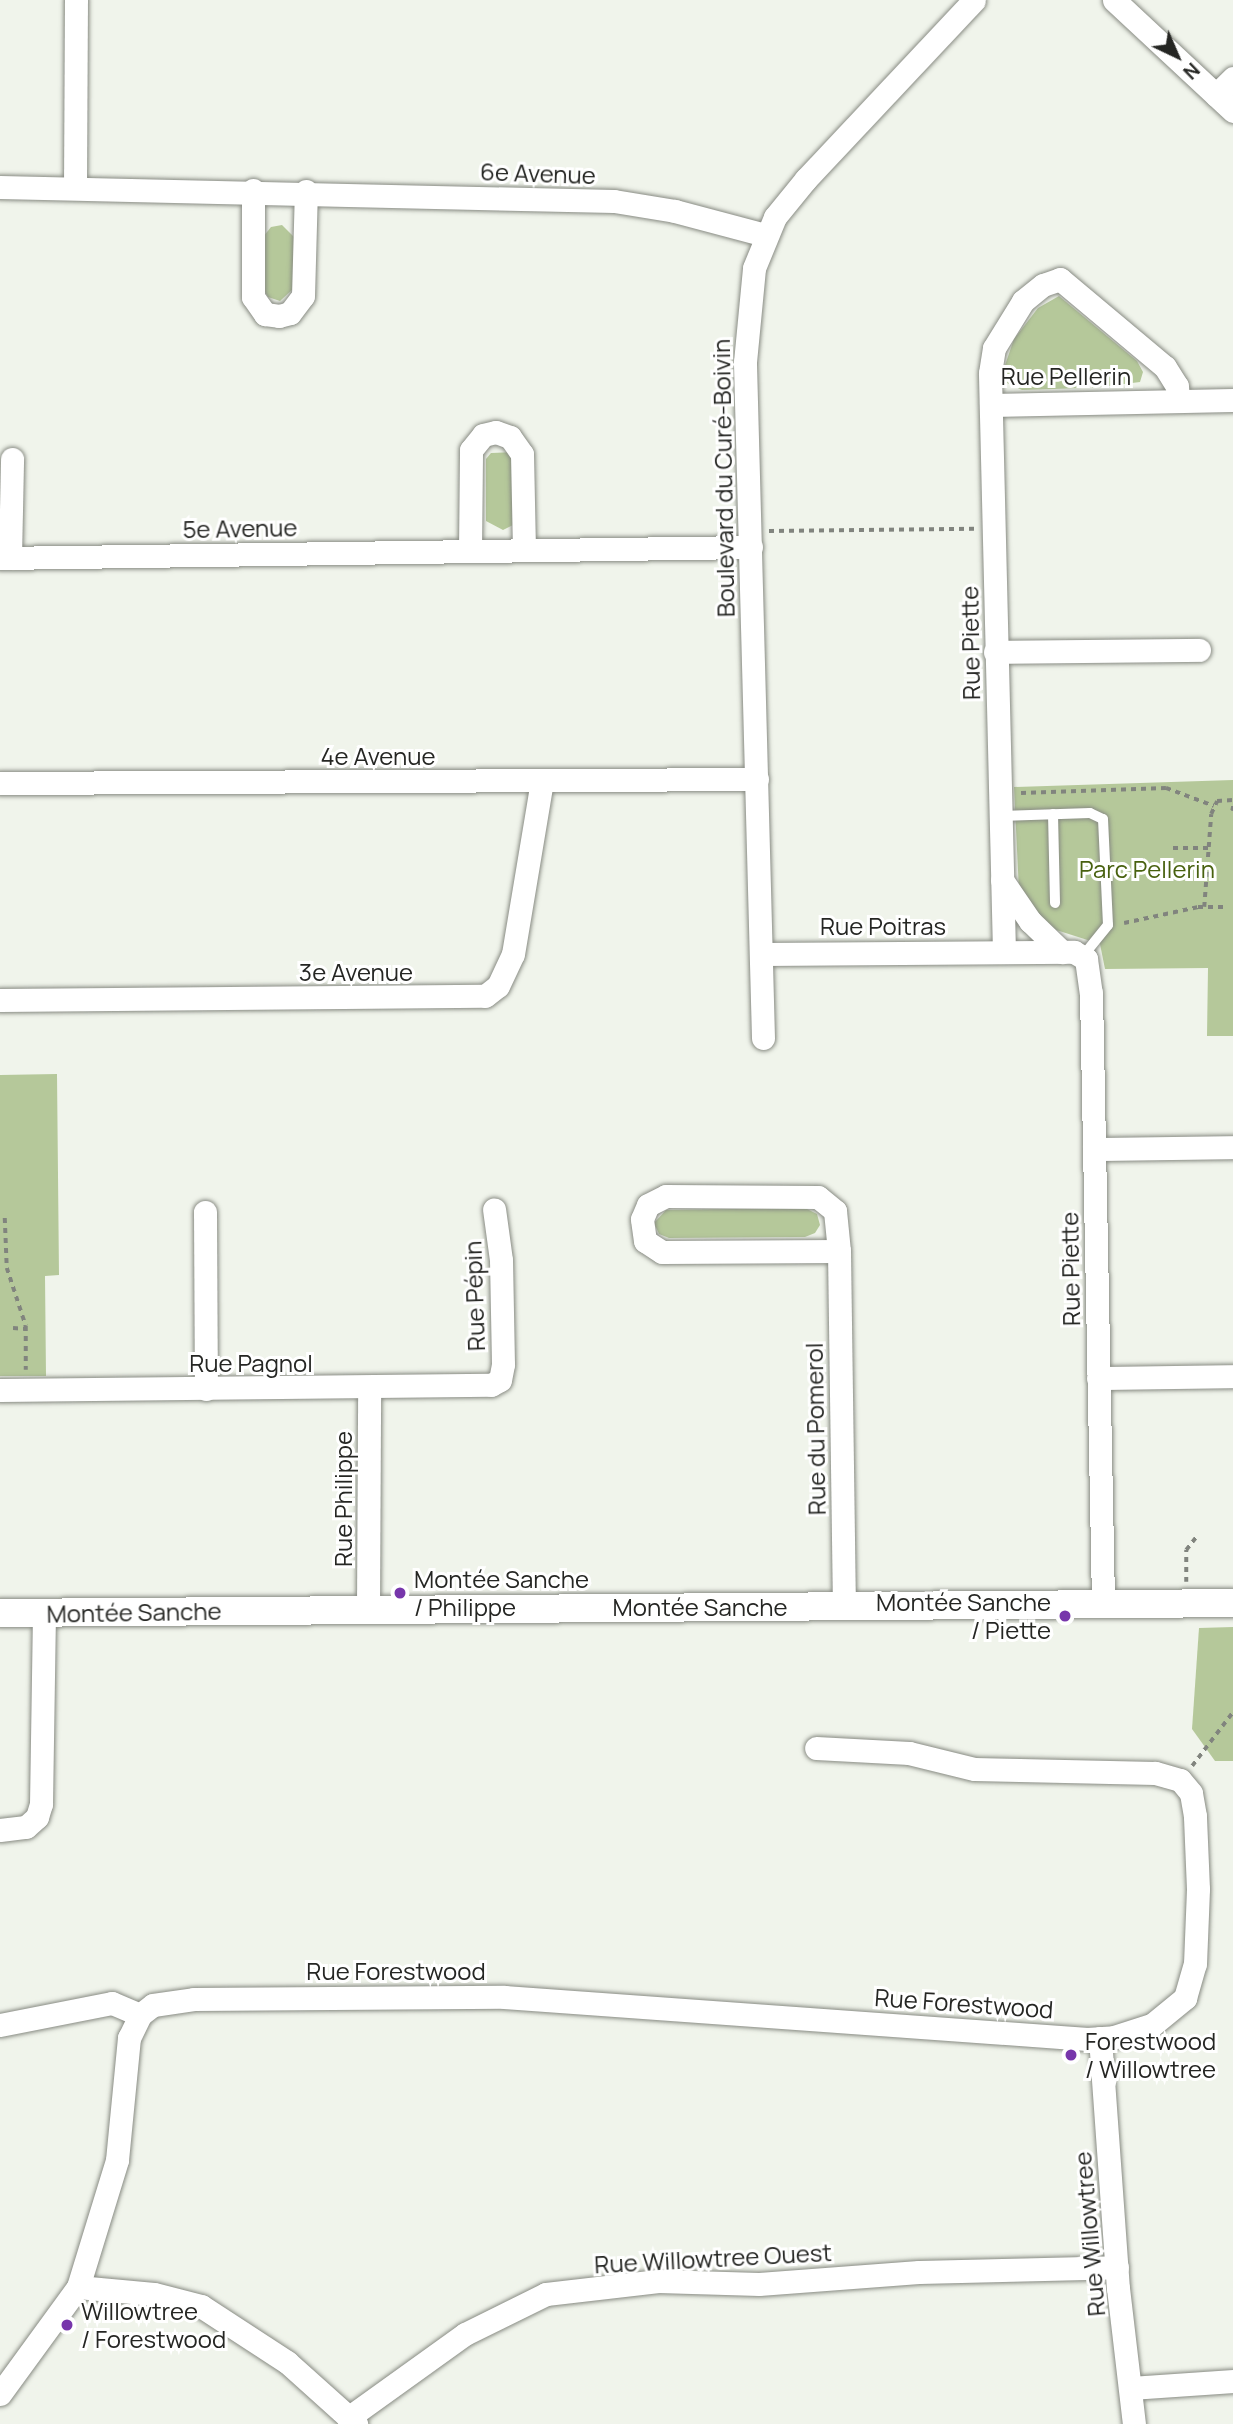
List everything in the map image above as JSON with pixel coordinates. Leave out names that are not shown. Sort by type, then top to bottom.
[{"type":"street","points":[[75,188],[76,0]]},
{"type":"street","name":"Boulevard du Curé-Boivin","points":[[763,1038],[757,779],[759,539],[746,326],[754,268],[765,235],[806,179],[974,0]]},
{"type":"street","points":[[1114,0],[1233,111]]},
{"type":"street","points":[[1216,95],[1233,78]]},
{"type":"street","name":"6e Avenue","points":[[0,187],[306,191],[637,203],[765,235]]},
{"type":"street","points":[[253,190],[253,297],[265,314],[279,316],[290,313],[303,296],[306,191]]},
{"type":"street","name":"Rue Pellerin","points":[[1178,401],[1177,386],[1164,368],[1060,279],[1034,291],[999,337],[992,358],[990,405],[1233,400]]},
{"type":"street","name":"Rue Piette","points":[[990,405],[1004,951]]},
{"type":"street","points":[[470,550],[471,450],[483,435],[496,432],[510,437],[522,454],[524,550]]},
{"type":"street","name":"5e Avenue","points":[[12,459],[5,558],[524,550],[759,539]]},
{"type":"street","points":[[995,652],[1199,650]]},
{"type":"street","name":"4e Avenue","points":[[0,783],[757,779]]},
{"type":"street","name":"3e Avenue","points":[[0,1000],[485,996],[498,986],[513,954],[542,781]]},
{"type":"street","points":[[1002,880],[1030,921],[1073,954]]},
{"type":"street","points":[[1004,951],[1073,954]]},
{"type":"street","name":"Rue Poitras","points":[[762,954],[1004,951]]},
{"type":"street","name":"Rue Piette","points":[[1073,954],[1090,969],[1103,1604]]},
{"type":"street","points":[[1094,1149],[1233,1147]]},
{"type":"street","name":"Rue du Pomerol","points":[[839,1251],[662,1252],[645,1241],[642,1219],[648,1205],[666,1196],[818,1197],[835,1211],[839,1251],[844,1606]]},
{"type":"street","name":"Rue Pépin","points":[[494,1209],[504,1312],[500,1380]]},
{"type":"street","points":[[205,1212],[206,1390]]},
{"type":"street","points":[[1098,1378],[1233,1377]]},
{"type":"street","name":"Rue Pagnol","points":[[0,1390],[483,1386],[500,1380]]},
{"type":"street","name":"Rue Philippe","points":[[368,1610],[369,1388]]},
{"type":"street","name":"Montée Sanche","points":[[0,1614],[1233,1603]]},
{"type":"street","points":[[0,1830],[26,1827],[40,1811],[44,1613]]},
{"type":"street","name":"Rue Forestwood","points":[[140,2015],[153,2005],[194,1999],[504,1997],[1100,2038],[1163,2019],[1185,1998],[1193,1979],[1197,1851],[1195,1816],[1184,1783],[1163,1774],[974,1769],[909,1753],[816,1748]]},
{"type":"street","points":[[0,2025],[112,2003],[140,2015],[127,2046],[121,2140],[113,2179],[78,2287],[0,2394]]},
{"type":"street","name":"Rue Willowtree","points":[[1100,2038],[1116,2267],[1134,2424]]},
{"type":"street","name":"Rue Willowtree Ouest","points":[[352,2421],[465,2334],[546,2294],[658,2281],[759,2284],[919,2272],[1116,2267]]},
{"type":"street","points":[[78,2287],[172,2297],[201,2306],[287,2362],[352,2421]]},
{"type":"street","points":[[1131,2388],[1233,2381]]},
{"type":"lane","points":[[1053,814],[1055,903]]},
{"type":"lane","points":[[1001,816],[1096,814],[1105,822],[1108,925],[1073,954]]},
{"type":"path","points":[[759,539],[978,529]]},
{"type":"path","points":[[1015,793],[1166,788],[1214,806]]},
{"type":"path","points":[[1204,906],[1214,806],[1221,799],[1233,800]]},
{"type":"path","points":[[1173,848],[1209,848]]},
{"type":"path","points":[[1118,924],[1204,906],[1223,907]]},
{"type":"path","points":[[3,1220],[11,1281],[26,1329],[26,1376]]},
{"type":"path","points":[[6,1243],[12,1243]]},
{"type":"path","points":[[4,1280],[11,1281]]},
{"type":"path","points":[[13,1328],[26,1329]]},
{"type":"path","points":[[1186,1589],[1186,1550],[1197,1536]]},
{"type":"path","points":[[1199,1758],[1233,1712]]},
{"type":"green space","points":[[282,225],[294,237],[293,289],[280,301],[268,297],[263,288],[263,237],[271,227]]},
{"type":"green space","points":[[1059,296],[1137,361],[1143,372],[1140,382],[1092,388],[1092,382],[1083,382],[1083,388],[1022,390],[1007,383],[1003,371],[1014,339],[1038,308]]},
{"type":"green space","points":[[515,452],[513,525],[503,530],[486,521],[486,459],[491,453]]},
{"type":"green space","name":"Parc Pellerin","points":[[1233,780],[1233,1036],[1207,1036],[1208,968],[1105,969],[1100,944],[1050,928],[1019,891],[1014,787]]},
{"type":"green space","points":[[57,1074],[59,1275],[45,1276],[46,1376],[0,1376],[0,1075]]},
{"type":"green space","points":[[805,1208],[817,1214],[820,1225],[815,1233],[805,1237],[669,1238],[659,1234],[654,1223],[666,1210]]},
{"type":"green space","points":[[1233,1627],[1233,1761],[1215,1761],[1192,1729],[1199,1628]]},
{"type":"place","name":"Montée Sanche / Philippe","points":[[400,1593]]},
{"type":"place","name":"Montée Sanche / Piette","points":[[1065,1616]]},
{"type":"place","name":"Forestwood / Willowtree","points":[[1071,2055]]},
{"type":"place","name":"Willowtree / Forestwood","points":[[67,2325]]}]
